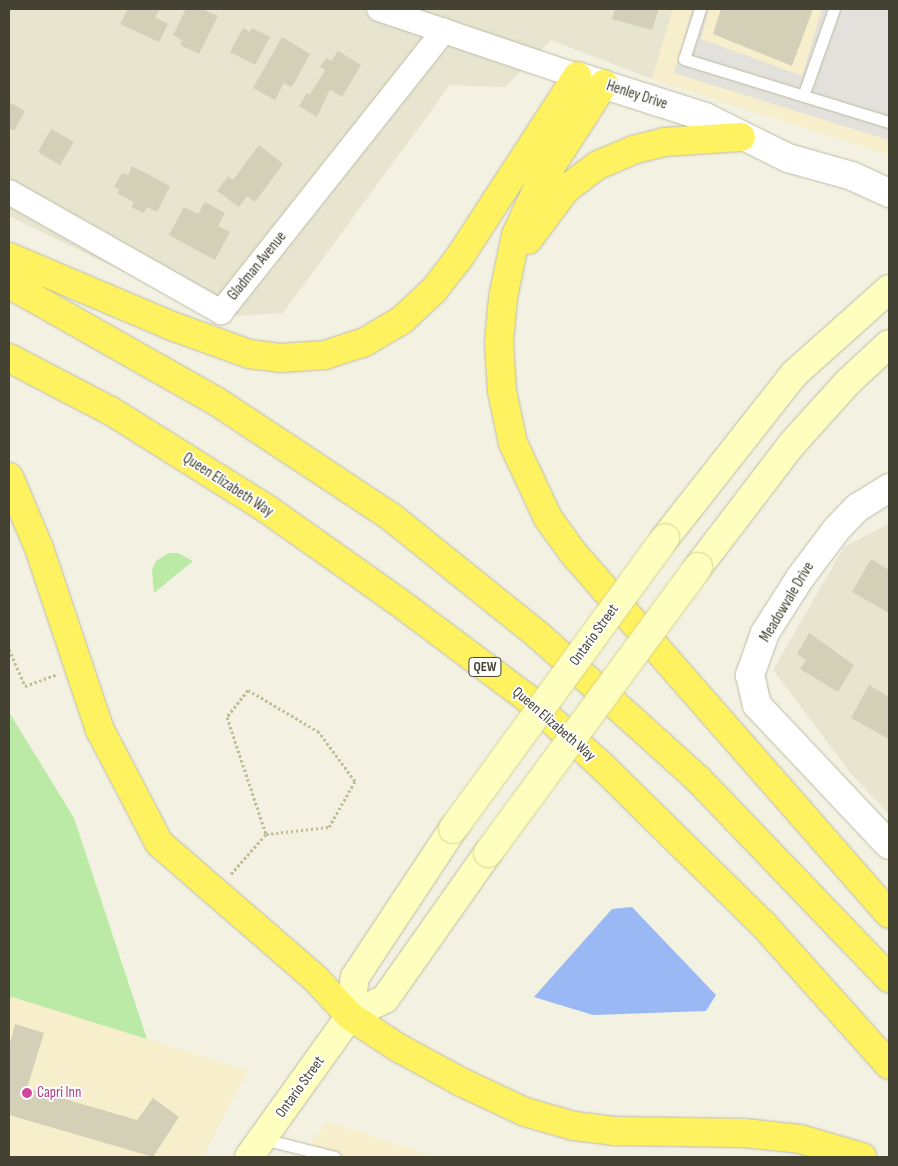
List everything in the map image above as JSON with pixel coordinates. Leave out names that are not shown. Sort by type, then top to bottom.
[{"type":"highway","points":[[9,257],[169,325],[249,354],[280,358],[325,355],[356,346],[402,320],[434,290],[459,258],[577,76]]},
{"type":"highway","points":[[604,84],[539,184],[516,235],[503,298],[499,343],[502,391],[514,443],[548,518],[601,587],[889,914]]},
{"type":"highway","points":[[503,298],[520,252],[538,223],[566,189],[598,165],[633,150],[664,142],[741,138]]},
{"type":"highway","points":[[9,284],[216,401],[390,516],[537,634],[698,779],[889,978]]},
{"type":"highway","name":"Queen Elizabeth Way","points":[[9,358],[111,410],[267,509],[396,600],[527,698],[602,766],[763,924],[889,1065]]},
{"type":"highway","points":[[9,477],[39,548],[100,730],[159,843],[214,893],[316,979],[350,1016],[396,1047],[461,1082],[525,1112],[574,1126],[614,1131],[744,1133],[800,1139],[862,1157]]},
{"type":"main road","name":"Ontario Street","points":[[256,1148],[350,1016],[355,977],[453,830],[665,538],[794,374],[889,289]]},
{"type":"main road","name":"Ontario Street","points":[[350,1016],[385,999],[488,853],[698,567],[792,444],[850,381],[889,344]]},
{"type":"street","name":"Henley Drive","points":[[379,9],[705,117],[741,138],[788,158],[852,176],[889,193]]},
{"type":"street","name":"Gladman Avenue","points":[[9,192],[221,312],[444,31]]},
{"type":"street","name":"Meadowvale Drive","points":[[889,488],[858,507],[836,530],[800,578],[765,633],[750,675],[757,705],[889,845]]},
{"type":"lane","points":[[700,9],[684,59],[889,122]]},
{"type":"lane","points":[[803,96],[834,9]]},
{"type":"lane","points":[[256,1148],[335,1157]]},
{"type":"path","points":[[9,649],[25,686],[80,667]]},
{"type":"path","points":[[214,893],[266,834],[329,827],[355,781],[319,732],[248,690],[227,717],[266,834]]},
{"type":"shaded area","points":[[9,9],[673,9],[652,79],[551,40],[505,87],[450,85],[283,313],[216,317],[9,216]]},
{"type":"shaded area","points":[[673,9],[889,9],[889,155],[652,79]]},
{"type":"shaded area","points":[[692,9],[709,9],[701,39],[802,76],[822,9],[889,9],[889,140],[674,73]]},
{"type":"shaded area","points":[[889,524],[889,814],[852,775],[773,670],[844,547]]},
{"type":"shaded area","points":[[12,996],[248,1071],[202,1157],[9,1157],[9,1000]]},
{"type":"shaded area","points":[[327,1121],[435,1157],[300,1157]]},
{"type":"green space","points":[[169,553],[178,553],[193,561],[154,593],[152,570],[156,561]]},
{"type":"green space","points":[[9,712],[74,818],[147,1039],[12,997],[9,1000]]},
{"type":"water","points":[[632,907],[716,995],[706,1011],[593,1015],[534,997],[612,909]]},
{"type":"building","points":[[128,9],[160,9],[155,17],[168,24],[159,42],[120,24]]},
{"type":"building","points":[[186,9],[202,9],[218,16],[199,54],[180,45],[182,40],[173,35]]},
{"type":"building","points":[[615,9],[659,9],[652,30],[612,19]]},
{"type":"building","points":[[721,9],[813,9],[792,66],[713,34]]},
{"type":"building","points":[[243,28],[250,32],[252,28],[270,37],[255,65],[230,52]]},
{"type":"building","points":[[282,37],[310,54],[295,82],[291,87],[284,83],[275,100],[253,88]]},
{"type":"building","points":[[338,51],[361,65],[342,97],[330,89],[317,117],[299,106],[307,93],[310,95],[325,70],[320,67],[326,58],[331,61]]},
{"type":"building","points":[[9,102],[25,111],[14,131],[9,128]]},
{"type":"building","points":[[51,129],[74,142],[60,165],[38,152]]},
{"type":"building","points":[[259,145],[283,164],[255,202],[247,196],[239,207],[217,191],[228,176],[233,180]]},
{"type":"building","points":[[132,166],[170,186],[157,212],[147,207],[144,213],[131,207],[134,202],[117,193],[120,190],[114,187],[122,173],[128,175]]},
{"type":"building","points":[[205,202],[225,213],[218,226],[230,232],[215,260],[169,235],[184,207],[198,214]]},
{"type":"building","points":[[871,559],[889,570],[889,613],[852,592]]},
{"type":"building","points":[[809,633],[854,665],[838,692],[800,669],[806,660],[797,654]]},
{"type":"building","points":[[869,685],[889,697],[889,739],[851,718]]},
{"type":"building","name":"Capri Inn","points":[[15,1024],[44,1033],[27,1088],[137,1120],[153,1098],[179,1117],[153,1157],[9,1115],[9,1047]]},
{"type":"place","name":"Capri Inn","points":[[27,1093]]}]
